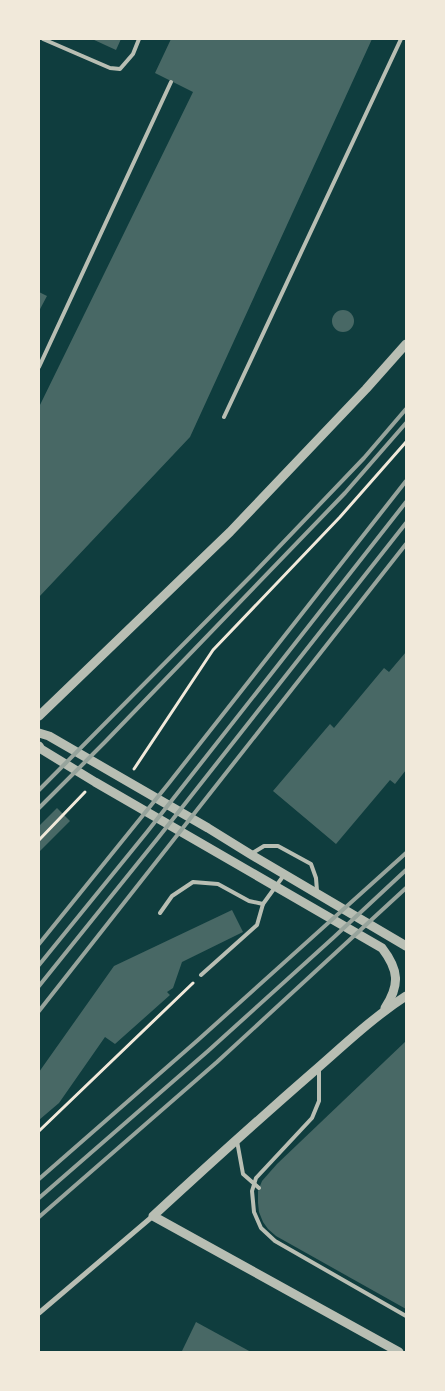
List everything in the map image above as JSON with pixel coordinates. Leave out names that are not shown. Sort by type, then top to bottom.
[{"type":"street","points":[[39,716],[230,532],[366,389],[406,344]]},
{"type":"street","points":[[39,733],[49,736],[126,780],[406,946]]},
{"type":"street","points":[[39,746],[95,782],[382,948],[391,960],[395,972],[395,985],[392,997],[382,1012]]},
{"type":"street","points":[[39,1313],[153,1216],[236,1139],[382,1012],[406,996]]},
{"type":"street","points":[[153,1216],[399,1352]]},
{"type":"lane","points":[[43,39],[110,68],[120,69],[133,54],[140,39]]},
{"type":"lane","points":[[224,417],[400,39]]},
{"type":"lane","points":[[39,367],[172,82]]},
{"type":"lane","points":[[250,854],[264,846],[278,846],[311,864],[316,878],[317,894]]},
{"type":"lane","points":[[201,975],[258,925],[264,904],[284,874]]},
{"type":"lane","points":[[160,913],[172,896],[192,882],[218,884],[249,901],[264,904]]},
{"type":"lane","points":[[320,1066],[319,1101],[312,1118],[256,1178],[252,1191],[254,1212],[261,1228],[275,1241],[406,1316]]},
{"type":"lane","points":[[236,1139],[243,1174],[259,1188]]},
{"type":"path","points":[[126,780],[213,650],[340,517],[406,442]]},
{"type":"path","points":[[39,840],[95,782]]},
{"type":"path","points":[[39,1131],[201,975]]},
{"type":"building","points":[[92,39],[121,39],[116,50]]},
{"type":"building","points":[[171,39],[372,39],[190,437],[39,597],[39,407],[193,92],[155,73]]},
{"type":"building","points":[[39,292],[47,296],[39,311]]},
{"type":"building","points":[[343,310],[351,313],[354,321],[351,329],[343,332],[335,329],[332,321],[335,313]]},
{"type":"building","points":[[406,652],[406,770],[395,784],[390,780],[336,844],[273,791],[330,724],[334,728],[384,668],[389,672]]},
{"type":"building","points":[[57,808],[70,821],[39,852],[39,826]]},
{"type":"building","points":[[232,910],[243,932],[182,962],[173,988],[167,992],[170,995],[115,1044],[105,1037],[59,1103],[39,1120],[39,1072],[114,966]]},
{"type":"building","points":[[406,1041],[406,1309],[276,1236],[263,1222],[259,1212],[258,1191],[262,1181],[277,1164]]},
{"type":"building","points":[[196,1322],[251,1352],[182,1351]]},
{"type":"railway","points":[[39,790],[253,574],[364,458],[406,409]]},
{"type":"railway","points":[[39,808],[345,493],[406,423]]},
{"type":"railway","points":[[39,944],[169,783],[406,481]]},
{"type":"railway","points":[[39,965],[147,832],[406,502]]},
{"type":"railway","points":[[39,986],[406,523]]},
{"type":"railway","points":[[39,1011],[406,544]]},
{"type":"railway","points":[[39,1179],[198,1040],[406,853]]},
{"type":"railway","points":[[39,1198],[208,1051],[406,870]]},
{"type":"railway","points":[[39,1217],[217,1062],[406,888]]}]
